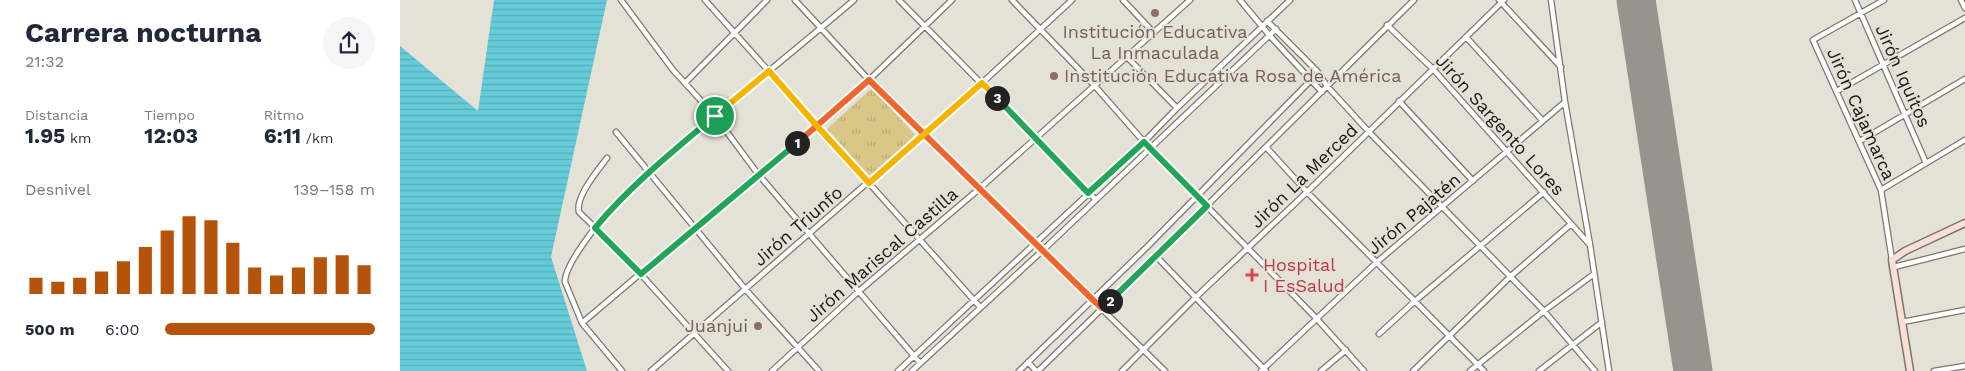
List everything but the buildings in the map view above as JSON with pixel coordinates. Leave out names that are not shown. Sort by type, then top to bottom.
[{"type":"street","points":[[705,0],[980,307]]},
{"type":"street","points":[[684,83],[767,0]]},
{"type":"street","points":[[795,0],[869,80],[1165,371]]},
{"type":"street","points":[[622,371],[582,323],[567,289],[564,277],[568,267],[611,208],[650,171],[854,0]]},
{"type":"street","points":[[899,0],[1096,200]]},
{"type":"street","points":[[582,323],[817,126],[869,80],[952,0]]},
{"type":"street","points":[[1012,0],[1094,85],[1144,142],[1316,318],[1364,371]]},
{"type":"street","name":"Jirón Triunfo","points":[[651,371],[869,183],[1072,0]]},
{"type":"street","points":[[1123,0],[1154,33]]},
{"type":"street","name":"Jirón Mariscal Castilla","points":[[772,371],[859,291],[979,189],[1190,0]]},
{"type":"street","points":[[1240,0],[1310,81],[1322,92]]},
{"type":"street","points":[[898,371],[1144,142],[1176,108],[1290,0]]},
{"type":"street","points":[[1028,362],[1037,371],[1207,206],[1414,0]]},
{"type":"street","points":[[1551,0],[1562,68],[1565,102],[1590,245],[1609,371]]},
{"type":"street","name":"Jirón Iquitos","points":[[1855,0],[1926,163]]},
{"type":"street","points":[[1861,13],[1884,0]]},
{"type":"street","points":[[1962,0],[1965,8]]},
{"type":"street","points":[[621,1],[684,83],[715,116],[758,174],[920,363]]},
{"type":"street","points":[[1502,1],[1562,68]]},
{"type":"street","name":"Jirón La Merced","points":[[1122,371],[1502,1]]},
{"type":"street","name":"Jirón Cajamarca","points":[[1861,13],[1813,40],[1881,190],[1893,263]]},
{"type":"street","points":[[1837,91],[1965,18]]},
{"type":"street","points":[[1268,21],[1318,73],[1327,86],[1369,132],[1544,311],[1595,371]]},
{"type":"street","name":"Jirón Sargento Lores","points":[[1388,25],[1433,69],[1590,245]]},
{"type":"street","points":[[912,371],[1276,30]]},
{"type":"street","points":[[1466,37],[1542,120]]},
{"type":"street","points":[[1127,57],[1176,108]]},
{"type":"street","points":[[1020,371],[1318,73]]},
{"type":"street","points":[[1860,141],[1965,79]]},
{"type":"street","points":[[1399,101],[1474,181]]},
{"type":"street","name":"Jirón Pajatén","points":[[1264,370],[1316,318],[1377,262],[1565,102]]},
{"type":"street","points":[[616,132],[746,290],[819,371]]},
{"type":"street","points":[[1881,190],[1965,140]]},
{"type":"street","points":[[1266,147],[1307,192],[1484,371]]},
{"type":"street","points":[[607,158],[582,194],[578,208],[582,215],[641,274],[728,371]]},
{"type":"street","points":[[1379,334],[1415,301],[1544,192]]},
{"type":"street","points":[[1893,263],[1905,252],[1965,223]]},
{"type":"street","points":[[1413,371],[1511,276],[1571,224]]},
{"type":"street","points":[[1893,263],[1965,249]]},
{"type":"street","points":[[1156,256],[1264,370]]},
{"type":"street","points":[[1893,263],[1910,371]]},
{"type":"street","points":[[1470,371],[1544,311],[1594,274]]},
{"type":"street","points":[[1902,322],[1965,310]]},
{"type":"street","points":[[1539,371],[1602,322]]},
{"type":"street","points":[[1321,371],[1346,350]]},
{"type":"street","points":[[1934,371],[1965,366]]},
{"type":"green space","points":[[872,88],[915,135],[870,176],[827,129]]},
{"type":"water","points":[[494,0],[607,0],[551,257],[587,371],[400,371],[400,46],[478,111]]},
{"type":"runway","points":[[1636,0],[1693,371]]},
{"type":"place","name":"Institución Educativa La Inmaculada","points":[[1155,13]]},
{"type":"place","name":"Institución Educativa Rosa de América","points":[[1054,76]]},
{"type":"place","name":"Hospital I EsSalud","points":[[1252,275]]},
{"type":"place","name":"Juanjui","points":[[758,326]]},
{"type":"route","points":[[715,116],[650,171],[611,208],[595,228],[641,274],[817,126],[869,80],[923,134],[1042,251],[1102,308],[1207,206],[1144,142],[1088,193],[982,83],[923,134],[869,183],[817,126],[769,71],[715,116]]}]
